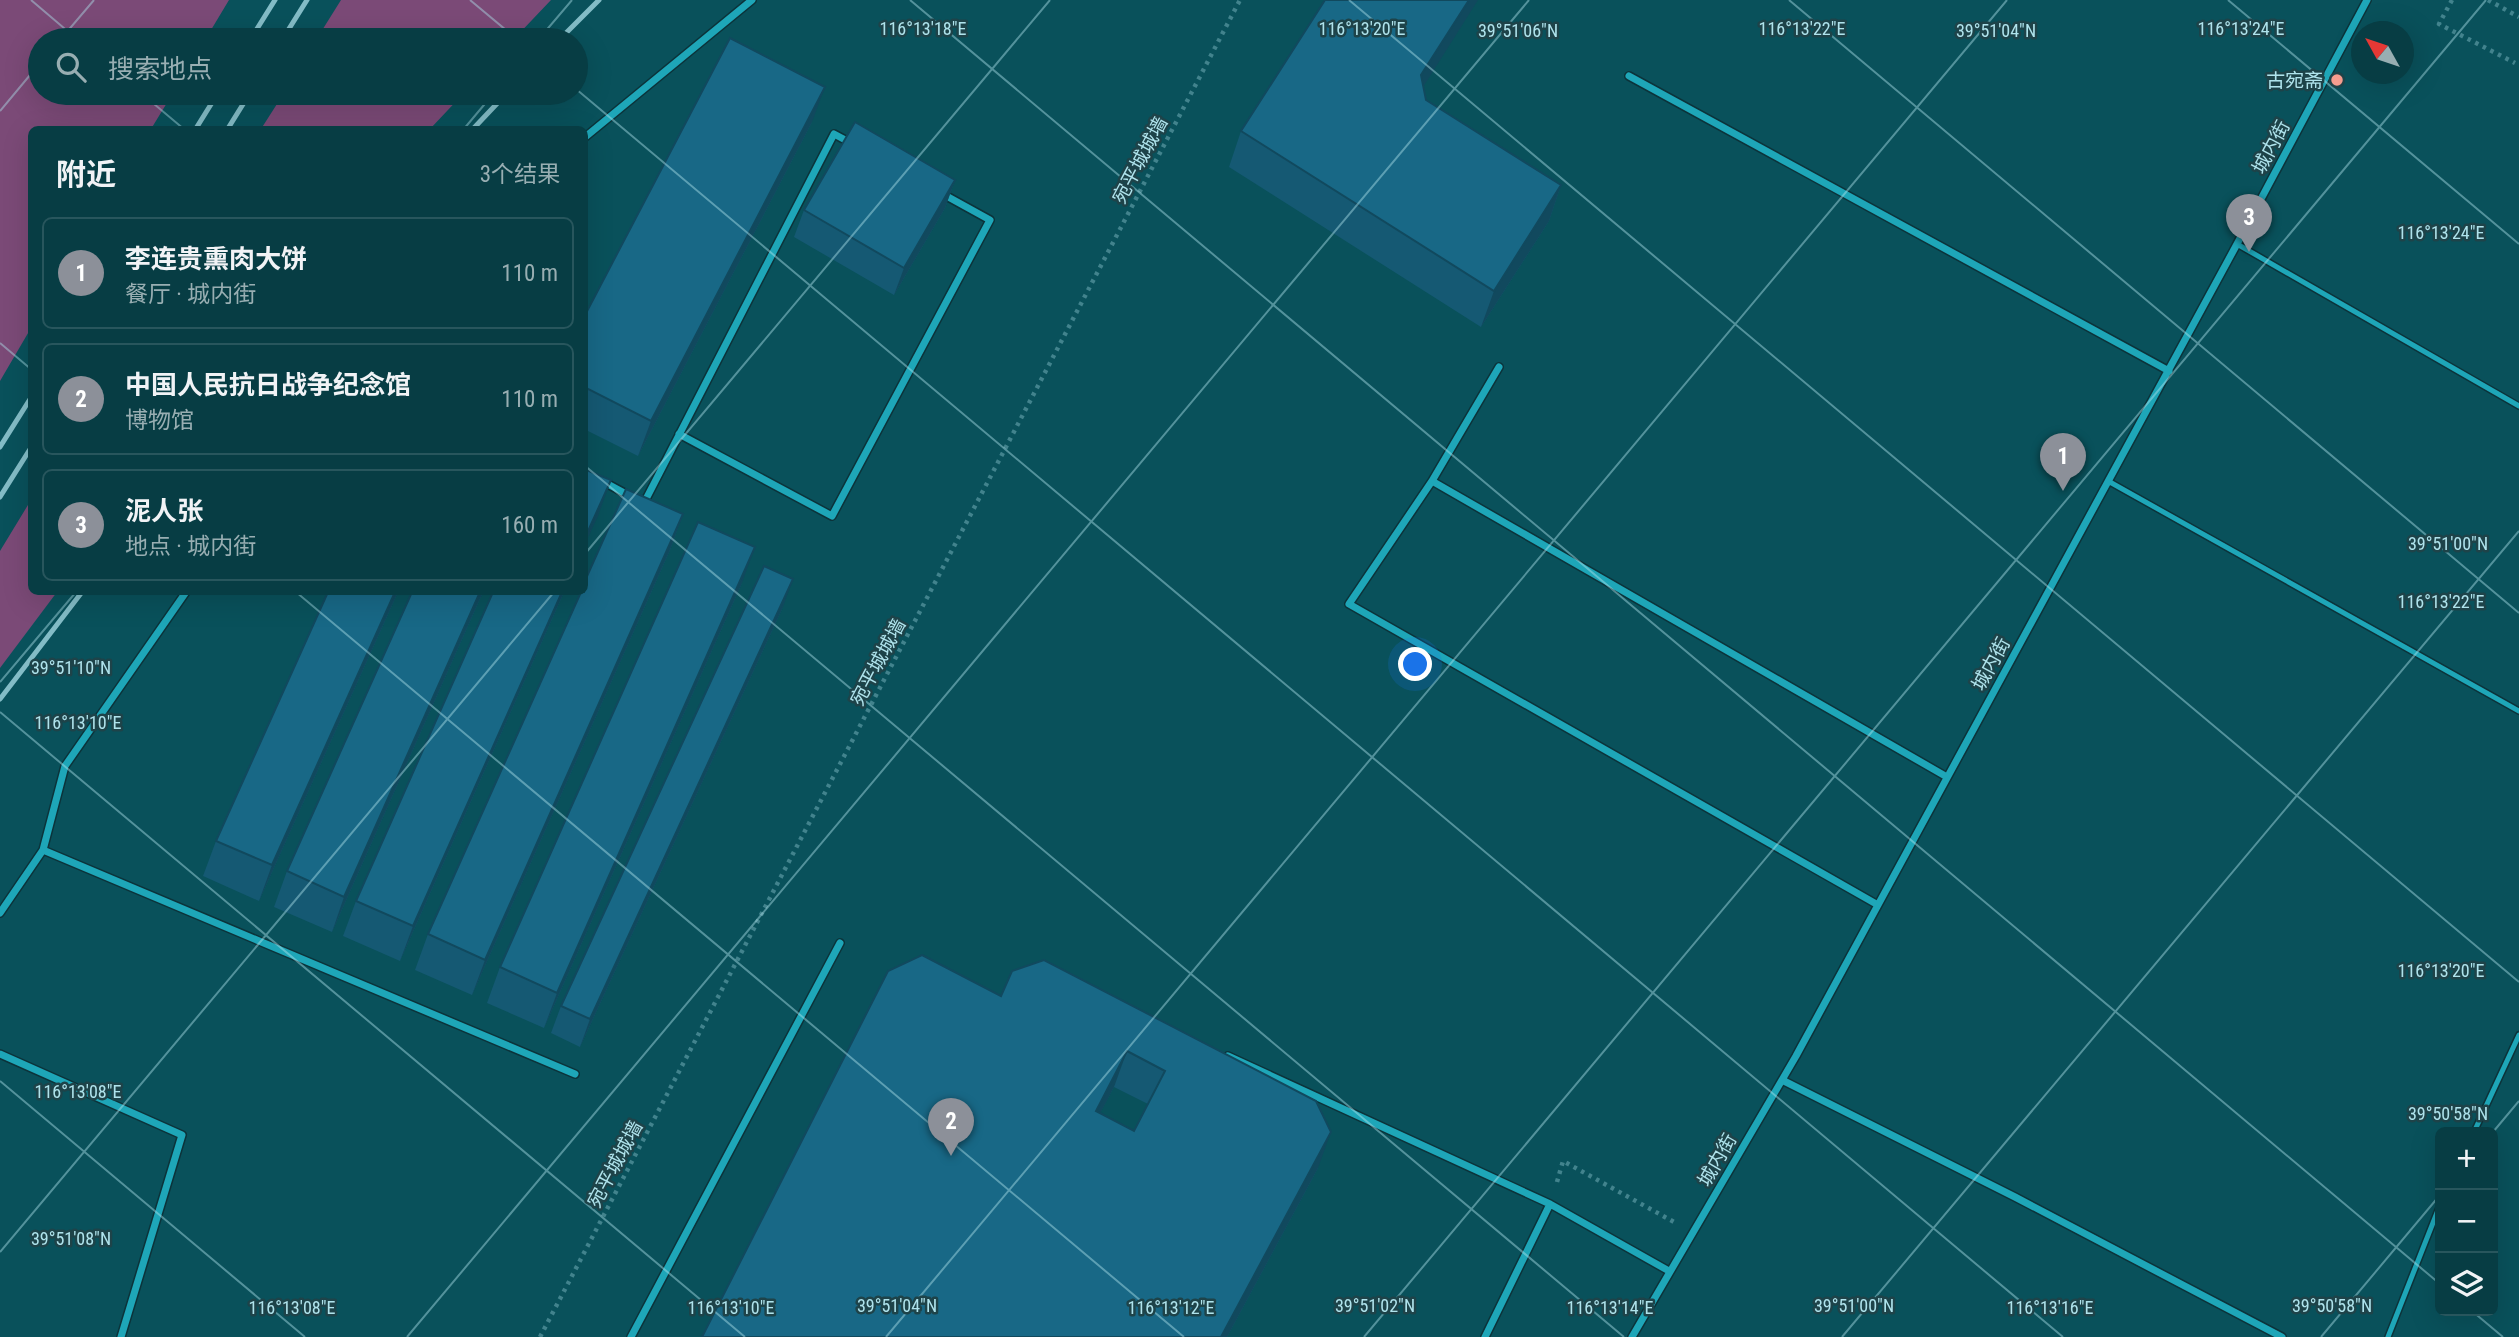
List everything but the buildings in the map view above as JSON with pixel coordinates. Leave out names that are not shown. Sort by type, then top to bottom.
[{"type":"street","points":[[588,135],[752,0]]},
{"type":"street","name":"城内街","points":[[1632,1337],[1782,1080],[2169,371],[2367,0]]},
{"type":"street","points":[[1629,76],[2169,371]]},
{"type":"street","points":[[597,478],[645,504],[834,134],[858,147]]},
{"type":"street","points":[[679,434],[832,516],[990,220],[930,187]]},
{"type":"street","points":[[1499,366],[1432,481],[1349,604],[1878,905]]},
{"type":"street","points":[[1432,481],[1947,777]]},
{"type":"street","points":[[0,914],[43,850],[65,766],[184,595]]},
{"type":"street","points":[[43,850],[576,1074]]},
{"type":"street","points":[[631,1337],[840,943]]},
{"type":"street","points":[[1220,1052],[1550,1204],[1669,1271]]},
{"type":"street","points":[[0,1054],[182,1135],[121,1337]]},
{"type":"street","points":[[1782,1080],[2015,1197],[2282,1337]]},
{"type":"street","points":[[1485,1337],[1550,1204]]},
{"type":"lane","points":[[2237,244],[2519,406]]},
{"type":"lane","points":[[2108,481],[2519,711]]},
{"type":"lane","points":[[2476,1127],[2519,1035]]},
{"type":"lane","points":[[2389,1337],[2435,1218]]},
{"type":"path","name":"宛平城城墙","points":[[540,1337],[1240,0]]},
{"type":"path","points":[[2452,0],[2439,24],[2515,63]]},
{"type":"path","points":[[2488,0],[2519,17]]},
{"type":"path","points":[[1563,1161],[1694,1232]]},
{"type":"shaded area","points":[[0,0],[229,0],[212,28],[28,28],[28,105],[166,105],[153,126],[28,126],[28,333],[0,381]]},
{"type":"shaded area","points":[[341,0],[551,0],[524,28],[324,28]]},
{"type":"shaded area","points":[[276,105],[453,105],[433,126],[263,126]]},
{"type":"shaded area","points":[[28,505],[28,595],[55,595],[0,668],[0,551]]},
{"type":"railway","points":[[258,28],[275,0]]},
{"type":"railway","points":[[290,28],[307,0]]},
{"type":"railway","points":[[571,28],[599,0]]},
{"type":"railway","points":[[197,126],[211,105]]},
{"type":"railway","points":[[229,126],[243,105]]},
{"type":"railway","points":[[476,126],[496,105]]},
{"type":"railway","points":[[0,447],[28,402]]},
{"type":"railway","points":[[0,497],[28,452]]},
{"type":"railway","points":[[0,699],[80,595]]},
{"type":"place","name":"古宛斋","points":[[2337,80]]},
{"type":"place","name":"泥人张","points":[[2249,252]]},
{"type":"place","name":"李连贵熏肉大饼","points":[[2063,491]]},
{"type":"place","name":"中国人民抗日战争纪念馆","points":[[951,1156]]}]
